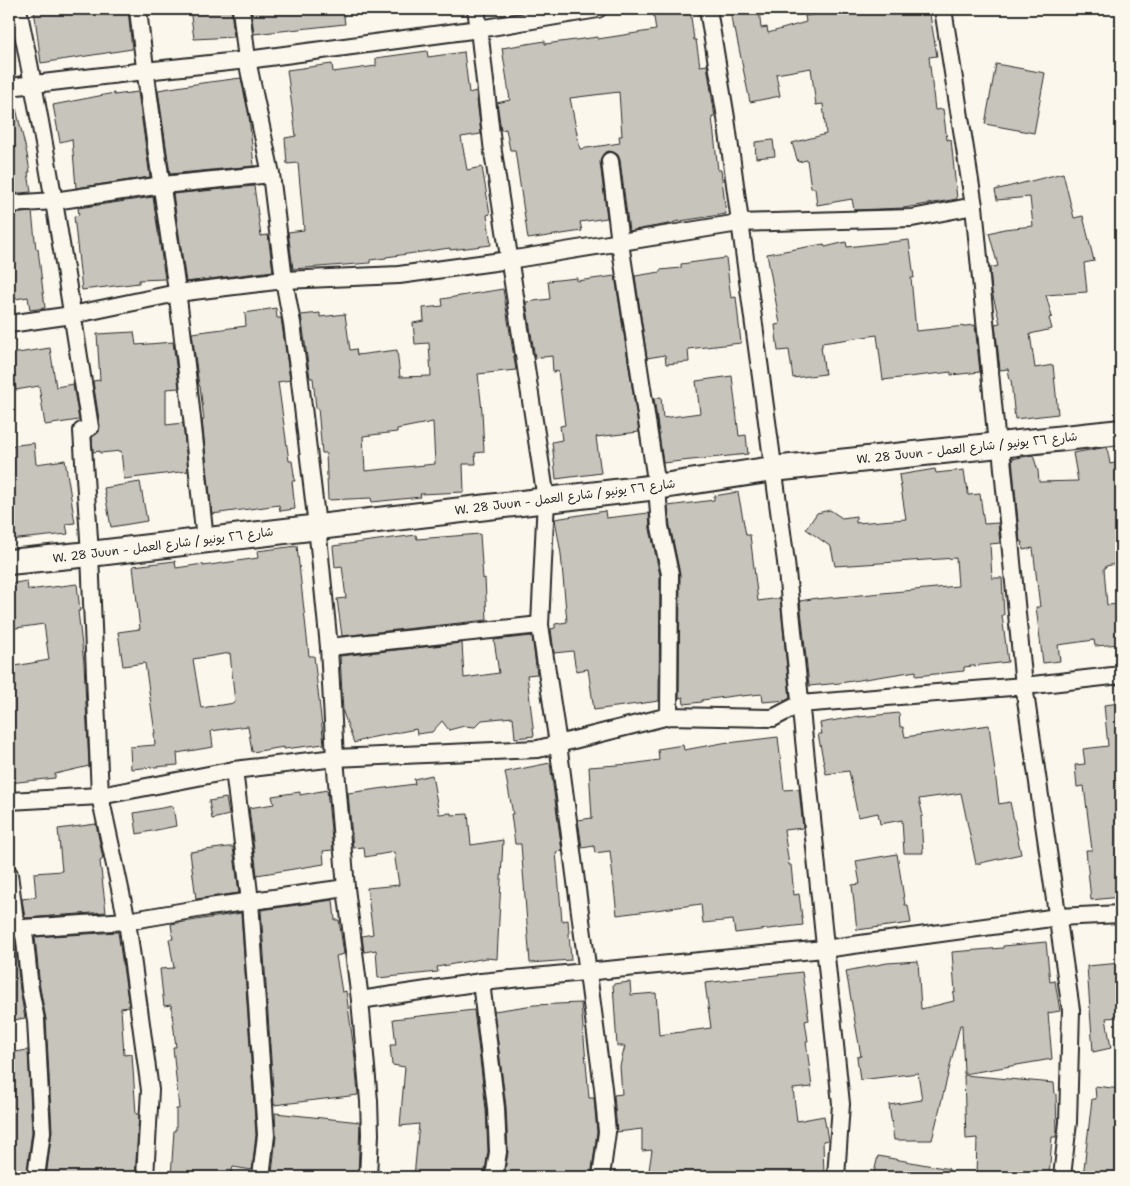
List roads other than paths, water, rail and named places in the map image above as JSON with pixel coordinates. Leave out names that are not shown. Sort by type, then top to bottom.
[{"type":"street","points":[[18,9],[34,84],[54,200],[90,427],[82,431],[90,554],[100,796],[127,921],[150,1090],[146,1177]]},
{"type":"street","points":[[138,9],[145,71],[177,293],[205,540]]},
{"type":"street","points":[[241,9],[247,60],[271,174],[284,280],[299,373],[317,526],[329,647],[335,758],[346,888],[360,1000],[370,1134],[368,1177]]},
{"type":"street","points":[[476,9],[493,152],[546,500],[540,625],[558,744],[603,1088],[607,1132],[601,1177]]},
{"type":"street","points":[[9,87],[247,60],[479,29],[597,9]]},
{"type":"street","points":[[708,9],[726,118],[786,562],[841,1104],[836,1177]]},
{"type":"street","points":[[942,9],[974,206],[997,445],[1001,448],[1024,686],[1071,1010],[1068,1122],[1062,1177]]},
{"type":"street","points":[[610,161],[620,242],[657,487],[660,526],[670,574],[670,716]]},
{"type":"street","points":[[9,204],[271,174]]},
{"type":"street","points":[[9,324],[72,315],[177,293],[284,280],[399,275],[509,260],[739,223],[912,218],[974,206]]},
{"type":"street","name":"W. 28 Juun - شارع ٢٦ يونيو / شارع العمل","points":[[9,562],[657,487],[773,469],[1121,432]]},
{"type":"street","points":[[329,647],[540,625]]},
{"type":"street","points":[[9,802],[100,796],[234,770],[335,758],[538,749],[670,716],[773,718],[800,704],[1024,686],[1121,675]]},
{"type":"street","points":[[234,770],[250,901],[266,1135],[262,1177]]},
{"type":"street","points":[[9,874],[12,929]]},
{"type":"street","points":[[12,929],[127,921],[346,888]]},
{"type":"street","points":[[360,1000],[481,982],[824,948],[1058,917],[1121,914]]},
{"type":"street","points":[[12,929],[23,931],[36,1020],[42,1132],[36,1177]]},
{"type":"street","points":[[481,982],[496,1108],[498,1152],[494,1177]]}]
